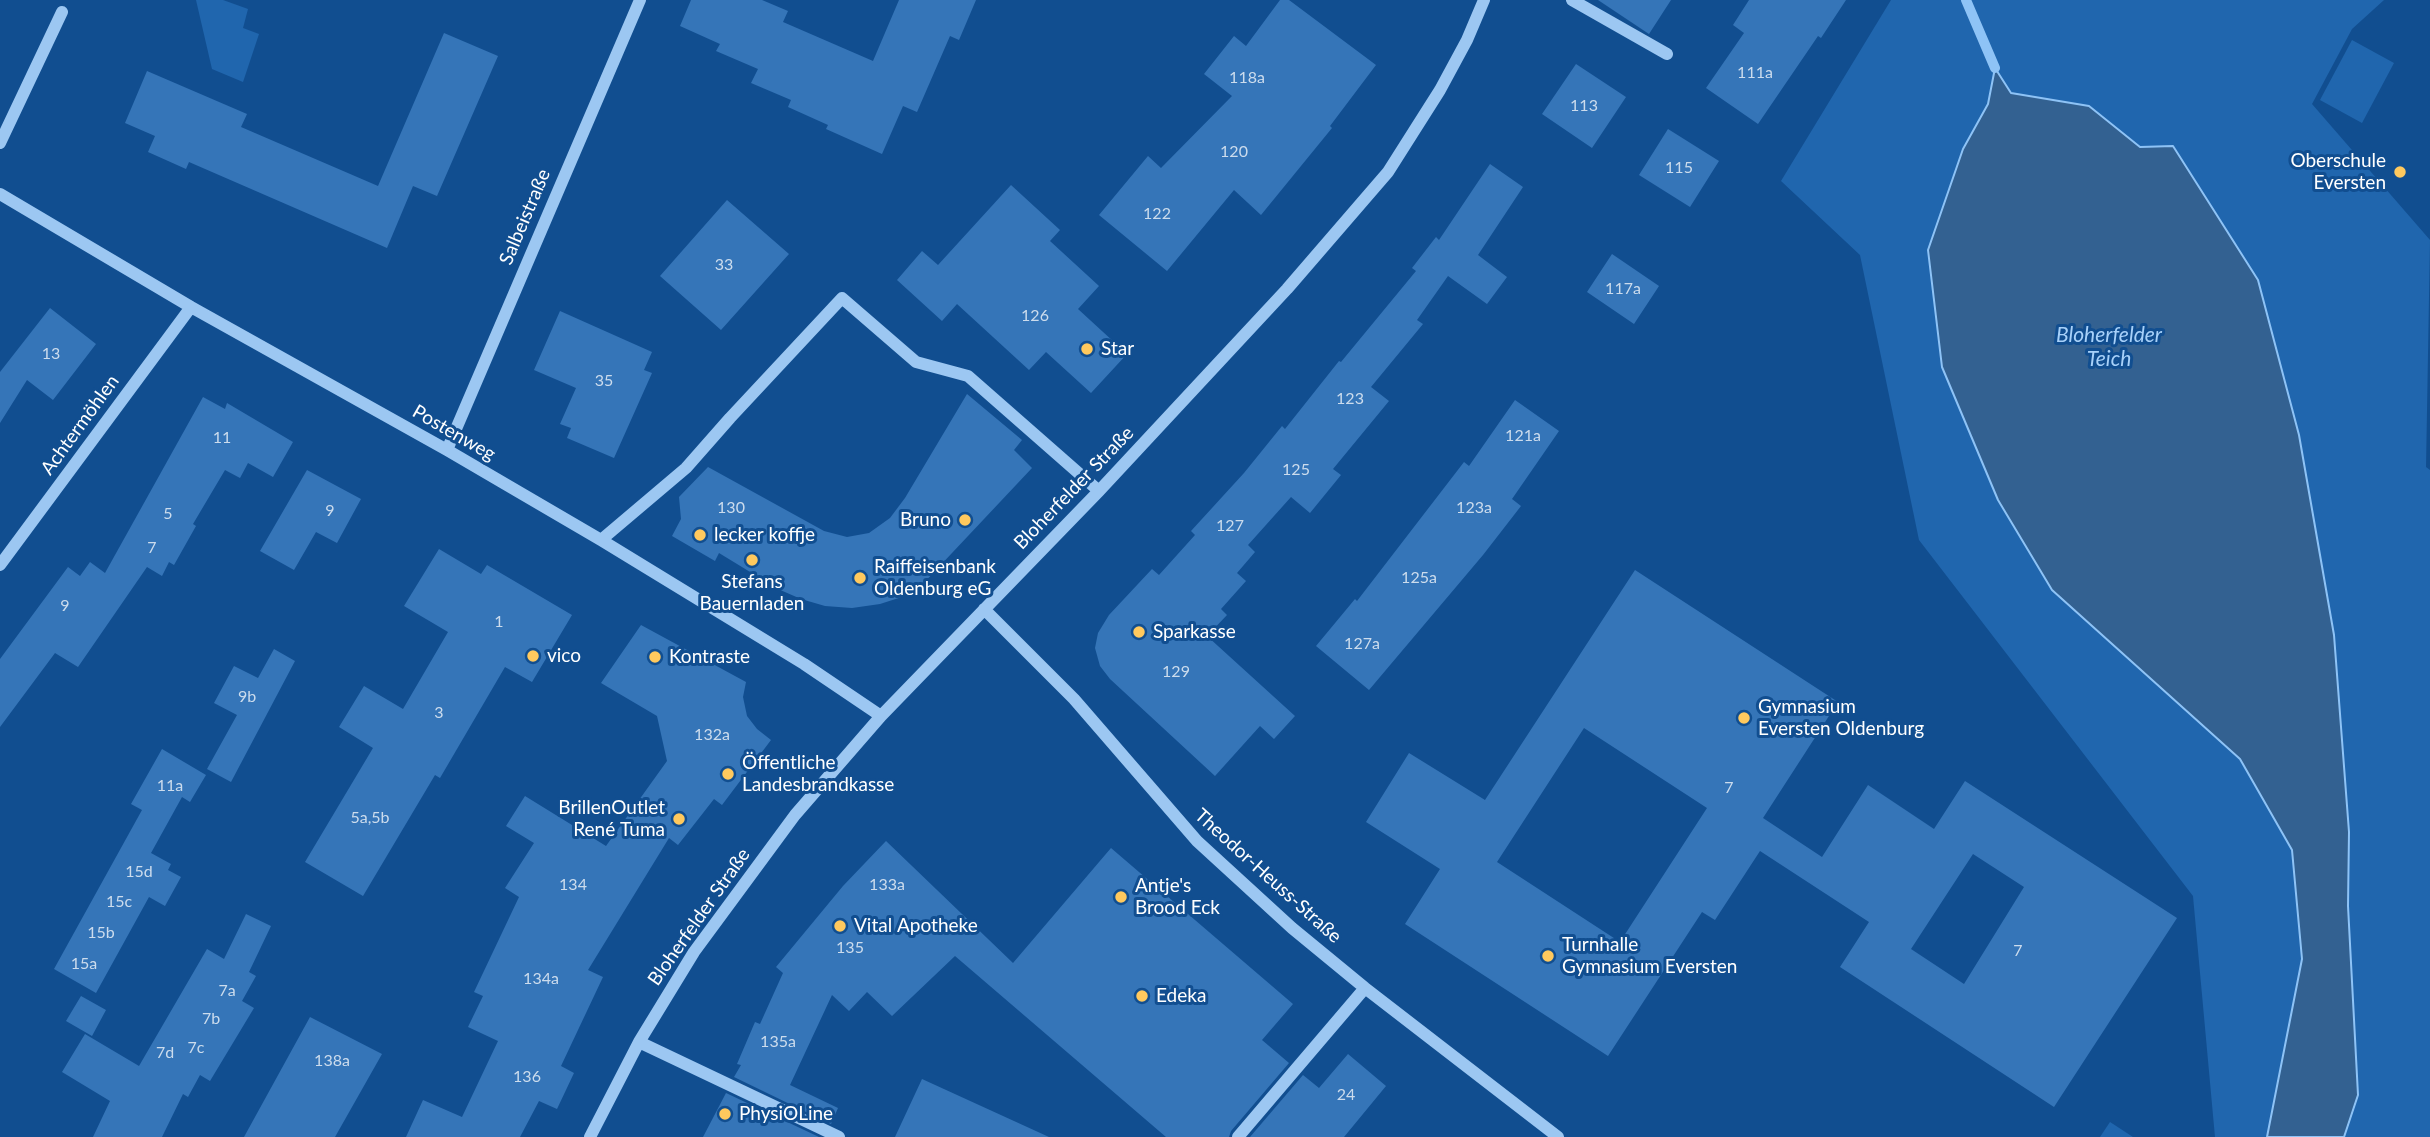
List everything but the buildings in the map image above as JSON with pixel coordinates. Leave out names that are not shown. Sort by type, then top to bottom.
[{"type":"street","name":"Salbeistraße","points":[[447,450],[640,0]]},
{"type":"street","name":"Bloherfelder Straße","points":[[590,1137],[639,1042],[694,952],[795,814],[881,716],[1099,491],[1287,289],[1388,172],[1440,90],[1467,40],[1483,0]]},
{"type":"street","points":[[1572,0],[1667,54]]},
{"type":"street","points":[[0,143],[62,12]]},
{"type":"street","name":"Postenweg","points":[[0,194],[191,307],[447,450],[601,540],[804,664],[881,716]]},
{"type":"street","points":[[601,540],[686,468],[842,298],[916,362],[968,376],[1099,491]]},
{"type":"street","name":"Achtermöhlen","points":[[0,565],[191,307]]},
{"type":"street","name":"Theodor-Heuss-Straße","points":[[984,609],[1074,699],[1197,841],[1292,928],[1365,988],[1558,1137]]},
{"type":"street","points":[[1238,1137],[1365,988]]},
{"type":"street","points":[[639,1042],[839,1137]]},
{"type":"shaded area","points":[[196,0],[223,0],[248,9],[243,28],[259,34],[243,82],[212,69]]},
{"type":"shaded area","points":[[1891,0],[2384,0],[2352,29],[2312,104],[2430,240],[2426,467],[2430,470],[2430,1137],[2344,1137],[2358,1095],[2348,906],[2349,832],[2334,635],[2299,435],[2258,280],[2174,146],[2140,147],[2089,106],[2011,93],[1995,69],[1988,104],[1963,149],[1928,250],[1942,367],[1998,500],[2052,590],[2240,759],[2292,850],[2302,959],[2267,1137],[2215,1137],[2193,896],[1919,540],[1860,255],[1781,181]]},
{"type":"shaded area","points":[[2352,40],[2394,63],[2362,123],[2320,100]]},
{"type":"shaded area","points":[[2110,1122],[2133,1137],[2100,1137]]},
{"type":"water","name":"Bloherfelder Teich","points":[[1995,68],[2011,93],[2089,106],[2140,147],[2173,146],[2258,280],[2299,435],[2334,635],[2349,832],[2348,906],[2358,1095],[2344,1137],[2267,1137],[2302,959],[2292,850],[2240,759],[2052,590],[1998,500],[1942,367],[1928,250],[1963,149],[1988,104]]},
{"type":"waterway","points":[[1966,0],[1995,68]]},
{"type":"place","name":"Oberschule Eversten","points":[[2400,172]]},
{"type":"place","name":"Star","points":[[1087,349]]},
{"type":"place","name":"Bruno","points":[[965,520]]},
{"type":"place","name":"lecker koffje","points":[[700,535]]},
{"type":"place","name":"Stefans Bauernladen","points":[[752,560]]},
{"type":"place","name":"Raiffeisenbank Oldenburg eG","points":[[860,578]]},
{"type":"place","name":"Sparkasse","points":[[1139,632]]},
{"type":"place","name":"vico","points":[[533,656]]},
{"type":"place","name":"Kontraste","points":[[655,657]]},
{"type":"place","name":"Gymnasium Eversten Oldenburg","points":[[1744,718]]},
{"type":"place","name":"Öffentliche Landesbrandkasse","points":[[728,774]]},
{"type":"place","name":"BrillenOutlet René Tuma","points":[[679,819]]},
{"type":"place","name":"Antje's Brood Eck","points":[[1121,897]]},
{"type":"place","name":"Vital Apotheke","points":[[840,926]]},
{"type":"place","name":"Turnhalle Gymnasium Eversten","points":[[1548,956]]},
{"type":"place","name":"Edeka","points":[[1142,996]]},
{"type":"place","name":"PhysiOLine","points":[[725,1114]]}]
